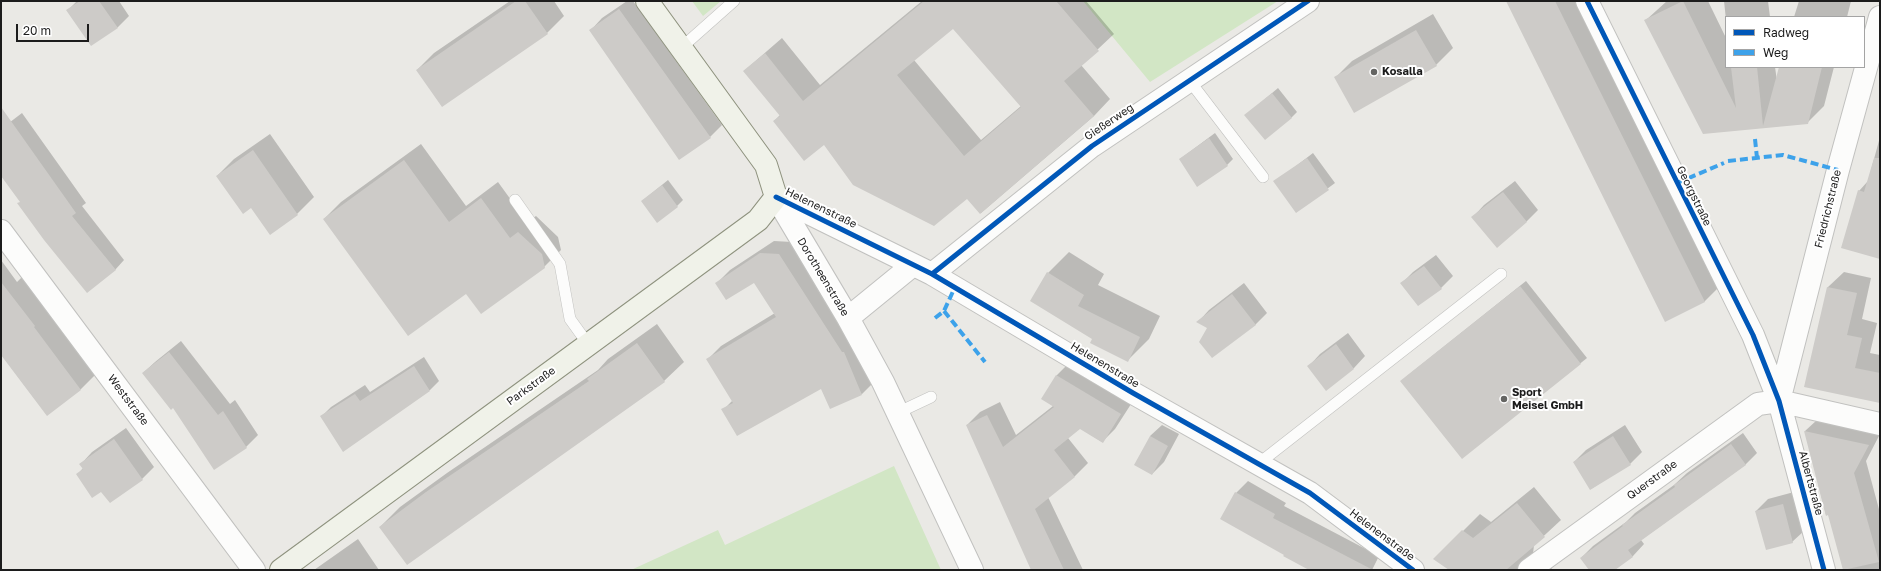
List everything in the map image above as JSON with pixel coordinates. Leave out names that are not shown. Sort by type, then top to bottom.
[{"type":"main road","name":"Dorotheenstraße","points":[[647,1],[766,166],[776,197]]},
{"type":"main road","name":"Parkstraße","points":[[281,570],[758,220],[776,197]]},
{"type":"street","name":"Gießerweg","points":[[848,318],[923,270],[1092,146],[1308,1]]},
{"type":"street","name":"Georgstraße","points":[[1587,1],[1752,336],[1779,401]]},
{"type":"street","name":"Friedrichstraße","points":[[1779,401],[1838,170],[1880,17]]},
{"type":"street","name":"Helenenstraße","points":[[776,197],[923,270],[1133,394],[1310,493],[1413,570]]},
{"type":"street","name":"Dorotheenstraße","points":[[776,197],[848,318],[883,382],[972,570]]},
{"type":"street","name":"Weststraße","points":[[1,230],[254,570]]},
{"type":"street","points":[[1779,401],[1880,424]]},
{"type":"street","name":"Querstraße","points":[[1529,570],[1758,404],[1779,401]]},
{"type":"street","name":"Albertstraße","points":[[1779,401],[1824,570]]},
{"type":"lane","points":[[681,48],[734,1]]},
{"type":"lane","points":[[1189,80],[1263,177]]},
{"type":"lane","points":[[515,200],[560,264],[570,319],[588,344]]},
{"type":"lane","points":[[1258,464],[1501,274]]},
{"type":"lane","points":[[898,413],[931,397]]},
{"type":"green space","points":[[692,1],[721,1],[703,16]]},
{"type":"green space","points":[[1083,1],[1278,1],[1150,82]]},
{"type":"green space","points":[[894,466],[941,570],[631,570],[718,530],[725,545]]},
{"type":"building","points":[[80,1],[99,1],[118,28],[91,46],[66,10]]},
{"type":"building","points":[[516,1],[525,1],[548,34],[442,107],[416,70]]},
{"type":"building","points":[[924,1],[1056,1],[1099,51],[1064,81],[1094,116],[980,214],[967,199],[934,226],[853,185],[824,145],[804,161],[773,121],[780,116],[743,71],[765,53],[803,101]],"holes":[[[953,29],[1021,107],[964,156],[897,75]]]},
{"type":"building","points":[[1506,1],[1555,1],[1705,302],[1665,322]]},
{"type":"building","points":[[1683,1],[1736,108],[1731,68],[1757,68],[1763,126],[1779,68],[1822,68],[1808,124],[1703,134],[1644,20]]},
{"type":"building","points":[[619,9],[711,138],[679,160],[589,30]]},
{"type":"building","points":[[1416,30],[1437,66],[1354,113],[1334,77]]},
{"type":"building","points":[[1272,93],[1292,118],[1265,140],[1244,115]]},
{"type":"building","points":[[1,107],[76,213],[72,216],[116,270],[87,293],[44,240],[17,203],[20,202],[1,176]]},
{"type":"building","points":[[1209,138],[1228,166],[1197,187],[1179,159]]},
{"type":"building","points":[[253,150],[298,215],[270,235],[251,208],[243,214],[216,176]]},
{"type":"building","points":[[1307,158],[1329,190],[1296,213],[1273,181]]},
{"type":"building","points":[[1874,158],[1880,158],[1880,259],[1841,248],[1858,190],[1864,192]]},
{"type":"building","points":[[404,160],[449,222],[481,198],[510,238],[518,232],[542,254],[545,268],[481,314],[466,294],[408,336],[323,219]]},
{"type":"building","points":[[662,185],[678,207],[657,223],[641,201]]},
{"type":"building","points":[[1503,192],[1527,222],[1497,248],[1471,217]]},
{"type":"building","points":[[760,253],[779,254],[842,352],[844,352],[862,395],[830,409],[821,389],[737,436],[721,409],[733,403],[706,359],[776,317],[754,283],[726,300],[715,283]]},
{"type":"building","points":[[1424,266],[1442,289],[1418,306],[1400,283]]},
{"type":"building","points":[[1047,272],[1084,295],[1078,306],[1140,337],[1128,362],[1090,343],[1092,339],[1030,301]]},
{"type":"building","points":[[1,282],[81,390],[47,416],[1,355]]},
{"type":"building","points":[[1520,286],[1581,364],[1462,459],[1400,381]]},
{"type":"building","points":[[1827,287],[1857,293],[1847,335],[1862,338],[1855,368],[1880,373],[1880,403],[1804,387]]},
{"type":"building","points":[[1232,294],[1256,325],[1212,358],[1199,342],[1207,328],[1196,322]]},
{"type":"building","points":[[637,343],[665,382],[407,565],[379,527],[426,492],[589,381],[587,379]]},
{"type":"building","points":[[1336,344],[1354,369],[1326,391],[1307,366]]},
{"type":"building","points":[[169,352],[218,415],[223,411],[247,448],[214,470],[173,408],[171,410],[142,373]]},
{"type":"building","points":[[414,366],[430,391],[343,452],[320,416],[355,394],[360,401]]},
{"type":"building","points":[[1056,375],[1121,414],[1103,443],[1080,429],[1054,450],[1075,477],[1035,509],[1064,570],[1031,570],[966,425],[987,415],[1003,447],[1054,407],[1041,399]]},
{"type":"building","points":[[1804,431],[1869,445],[1854,473],[1879,562],[1843,570],[1828,515],[1826,516]]},
{"type":"building","points":[[1150,436],[1168,446],[1152,475],[1134,465]]},
{"type":"building","points":[[1613,436],[1631,465],[1590,490],[1573,462]]},
{"type":"building","points":[[114,439],[143,480],[110,503],[101,492],[92,498],[76,474],[83,469],[79,464]]},
{"type":"building","points":[[1731,444],[1746,465],[1628,550],[1633,557],[1615,570],[1589,570],[1580,558],[1623,526],[1622,525],[1675,487],[1674,485]]},
{"type":"building","points":[[1235,492],[1275,514],[1273,518],[1373,570],[1309,570],[1283,556],[1284,555],[1220,519]]},
{"type":"building","points":[[1517,503],[1545,537],[1506,570],[1449,570],[1433,559],[1462,530],[1473,538]]},
{"type":"building","points":[[1783,504],[1793,543],[1766,550],[1755,511]]},
{"type":"marked path","points":[[1755,139],[1757,158]]},
{"type":"marked path","points":[[1728,161],[1783,155],[1838,170]]},
{"type":"marked path","points":[[1677,183],[1724,163]]},
{"type":"marked path","points":[[935,318],[944,311],[955,287]]},
{"type":"marked path","points":[[944,311],[985,362]]},
{"type":"cycle path","points":[[932,274],[1092,146],[1308,1]]},
{"type":"cycle path","points":[[1587,1],[1753,335],[1779,401],[1824,570]]},
{"type":"cycle path","points":[[776,197],[932,274],[1133,393],[1310,493],[1413,570]]},
{"type":"place","name":"Kosalla","points":[[1374,72]]},
{"type":"place","name":"Sport Meisel GmbH","points":[[1504,399]]}]
